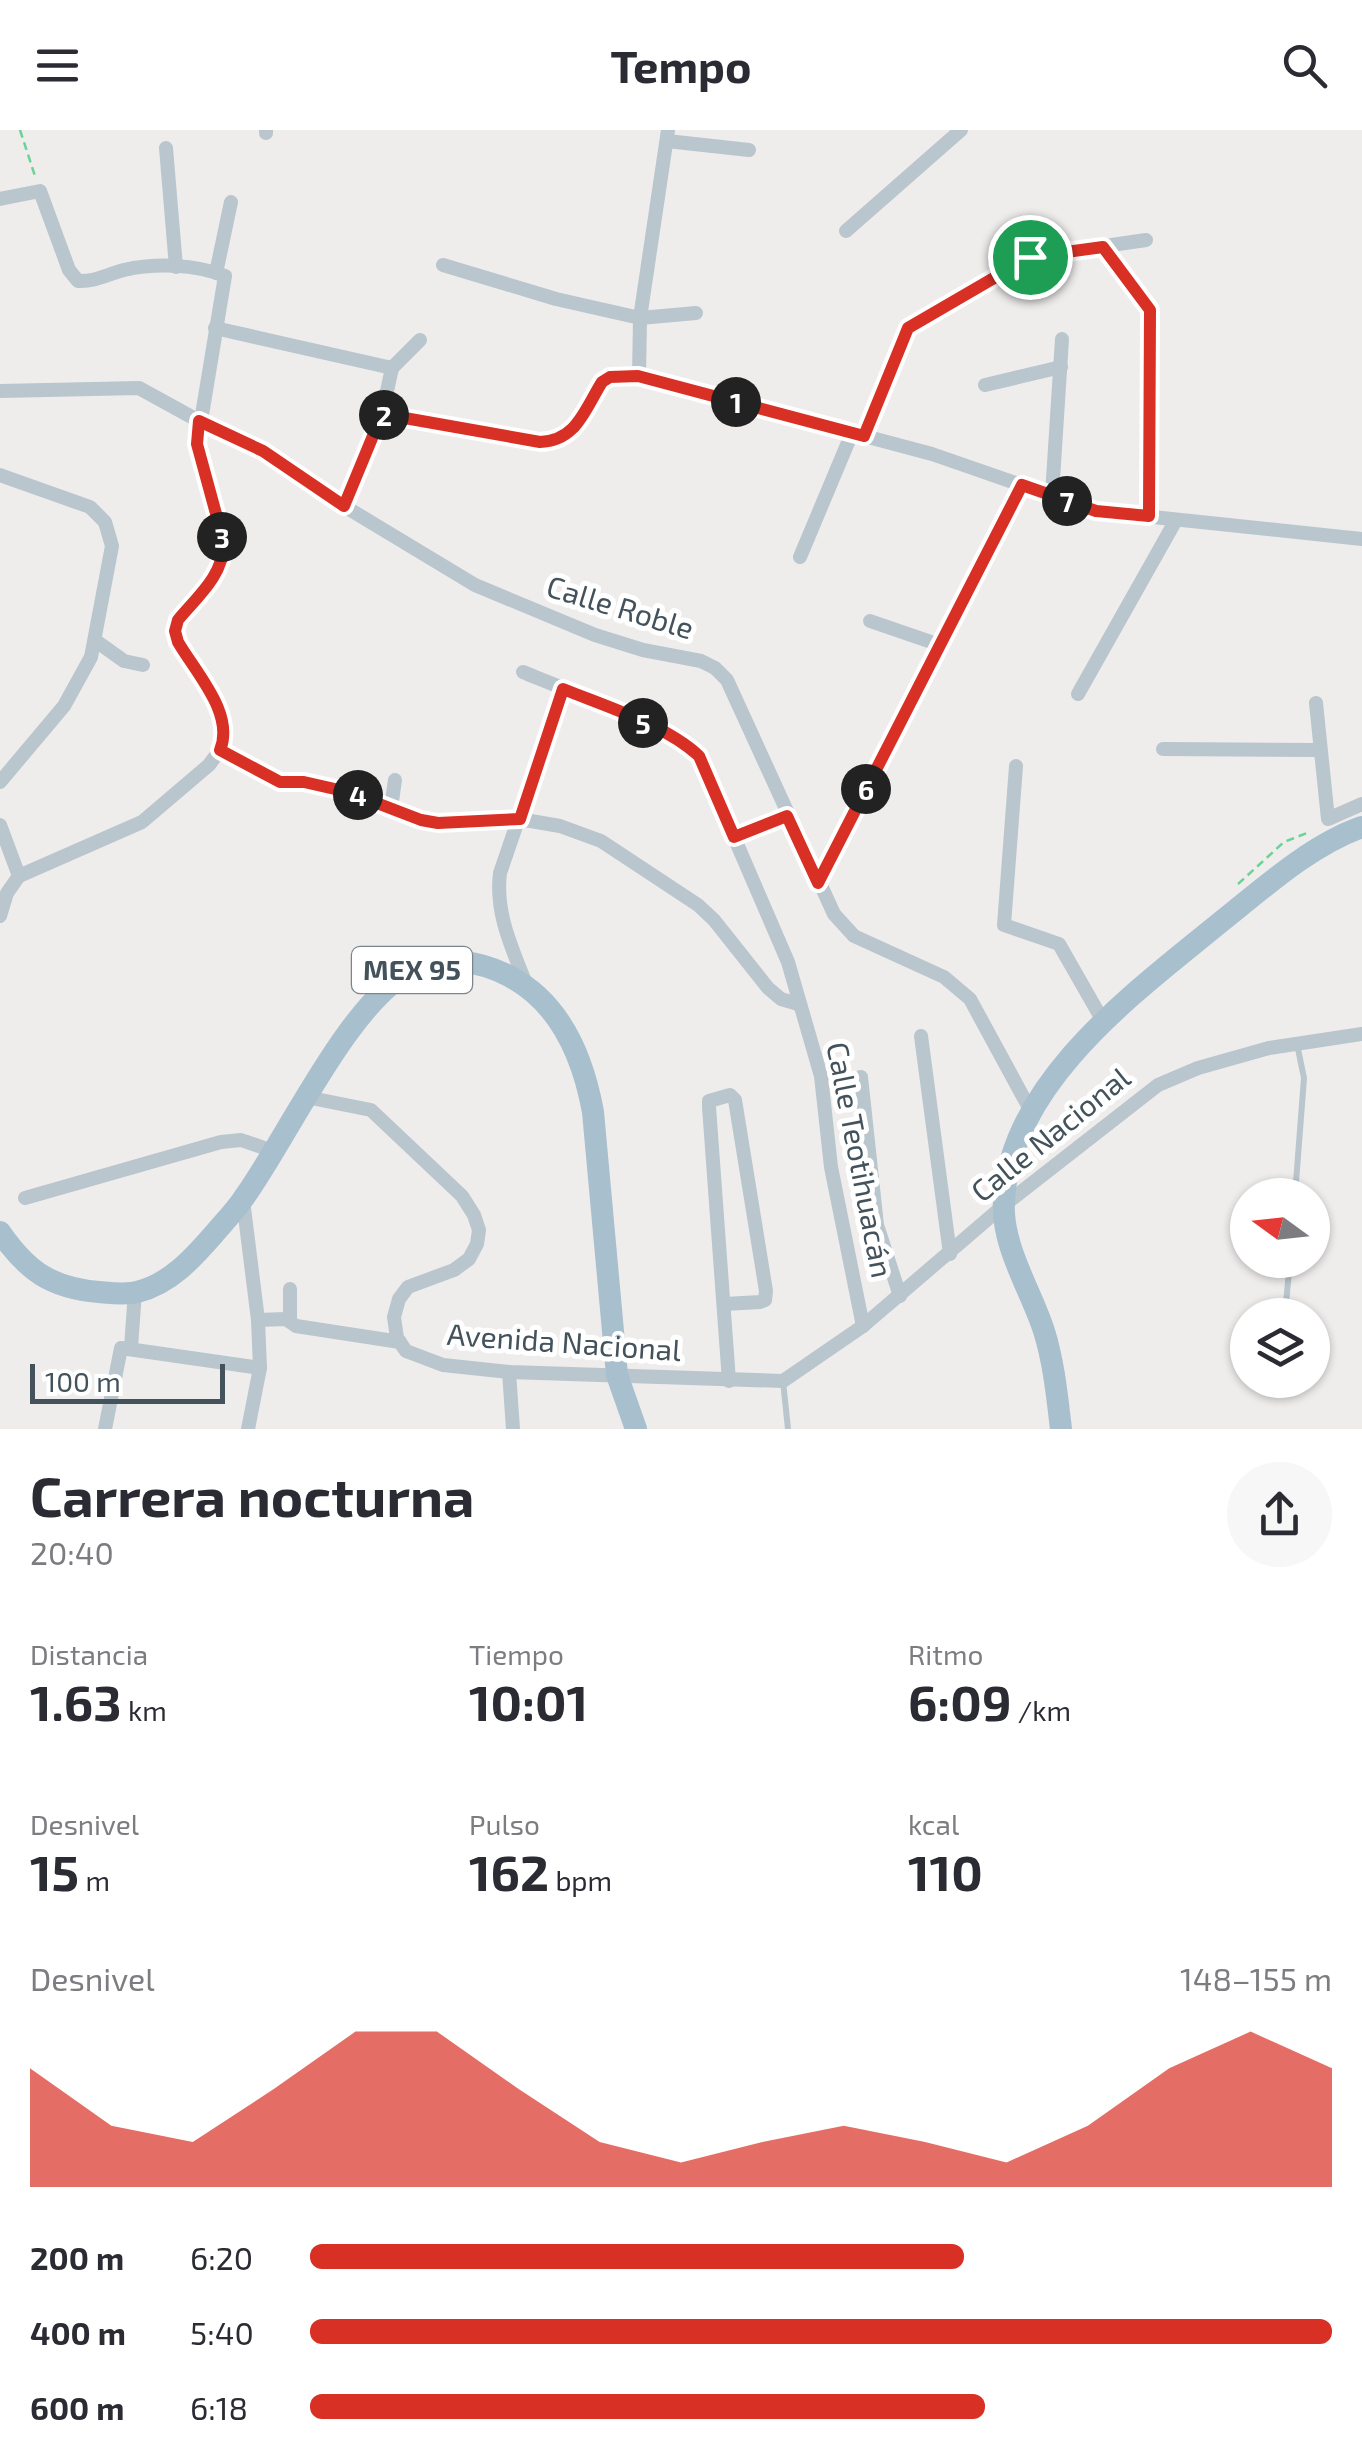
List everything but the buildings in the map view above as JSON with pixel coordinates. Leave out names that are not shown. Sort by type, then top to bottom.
[{"type":"main road","points":[[1061,1429],[1045,1333],[1011,1248],[1003,1206],[1011,1163],[1032,1114],[1058,1072],[1125,999],[1279,875],[1362,827]]},
{"type":"main road","name":"MEX 95","points":[[0,1232],[24,1263],[49,1282],[80,1290],[136,1292],[162,1283],[191,1261],[243,1199],[306,1097],[376,999],[416,968],[437,962],[471,961],[526,985],[568,1034],[587,1080],[617,1375],[636,1429]]},
{"type":"street","points":[[846,231],[962,130]]},
{"type":"street","points":[[638,376],[640,318],[667,136],[749,150]]},
{"type":"street","points":[[166,148],[176,267]]},
{"type":"street","points":[[0,200],[40,191],[69,270],[78,281],[90,282],[151,266],[221,275]]},
{"type":"street","points":[[0,916],[7,893],[18,876],[142,822],[208,765],[226,736],[224,720],[175,631],[178,620],[219,571],[223,556],[224,543],[197,444],[231,202]]},
{"type":"street","points":[[800,556],[908,328],[1030,257],[1146,240]]},
{"type":"street","points":[[1103,247],[1150,310],[1149,516]]},
{"type":"street","points":[[443,265],[556,299],[640,318],[696,313]]},
{"type":"street","points":[[216,328],[392,368]]},
{"type":"street","points":[[1052,495],[1062,339]]},
{"type":"street","points":[[344,506],[382,414],[392,368],[420,340]]},
{"type":"street","points":[[985,386],[1061,367]]},
{"type":"street","points":[[382,414],[557,442],[569,434],[606,379],[638,376],[932,454],[1096,511],[1362,539]]},
{"type":"street","name":"Calle Roble","points":[[0,392],[138,388],[263,451],[344,506],[519,606],[594,635],[643,650],[701,661],[715,668],[727,680],[834,914],[854,936],[944,978],[970,999],[1032,1114]]},
{"type":"street","points":[[0,474],[90,507],[105,522],[112,546],[91,658],[64,706],[0,782]]},
{"type":"street","points":[[818,883],[1022,485]]},
{"type":"street","points":[[1078,694],[1176,520]]},
{"type":"street","points":[[870,620],[940,645]]},
{"type":"street","points":[[96,641],[124,661],[142,665]]},
{"type":"street","name":"Calle Teotihuacán","points":[[524,672],[624,713],[699,756],[788,962],[821,1076],[831,1167],[863,1326]]},
{"type":"street","points":[[526,985],[508,938],[498,888],[563,689]]},
{"type":"street","points":[[1316,703],[1328,819],[1362,804]]},
{"type":"street","points":[[1163,749],[1319,750]]},
{"type":"street","points":[[220,750],[280,782],[304,782],[348,792],[438,823],[520,819],[560,826],[601,841],[698,905],[768,988],[782,1000],[798,1004]]},
{"type":"street","points":[[1016,766],[1004,925],[1059,944],[1103,1021]]},
{"type":"street","points":[[391,808],[395,780]]},
{"type":"street","points":[[734,837],[787,816]]},
{"type":"street","points":[[0,825],[18,876]]},
{"type":"street","name":"Calle Nacional","points":[[863,1326],[1003,1206],[1158,1085],[1198,1068],[1297,1043],[1362,1034]]},
{"type":"street","points":[[921,1036],[950,1254]]},
{"type":"street","points":[[862,1077],[877,1224],[900,1296]]},
{"type":"street","points":[[725,1304],[760,1302],[765,1300],[766,1291],[736,1100],[730,1095],[709,1101],[729,1381]]},
{"type":"street","name":"Avenida Nacional","points":[[306,1097],[371,1110],[462,1196],[474,1215],[478,1244],[469,1258],[454,1270],[408,1286],[399,1299],[394,1317],[406,1351],[422,1360],[509,1372],[783,1381]]},
{"type":"street","points":[[25,1198],[221,1142],[241,1140],[273,1151]]},
{"type":"street","points":[[243,1199],[260,1368],[248,1429]]},
{"type":"street","points":[[0,1260],[24,1263]]},
{"type":"street","points":[[290,1289],[290,1321]]},
{"type":"street","points":[[105,1429],[136,1292]]},
{"type":"street","points":[[258,1320],[290,1321],[296,1326],[400,1342]]},
{"type":"street","points":[[783,1381],[863,1326]]},
{"type":"street","points":[[126,1348],[260,1368]]},
{"type":"street","points":[[509,1372],[513,1429]]},
{"type":"lane","points":[[1296,1178],[1304,1078],[1297,1043]]},
{"type":"lane","points":[[783,1381],[788,1429]]},
{"type":"path","points":[[20,130],[40,191]]},
{"type":"route","points":[[1103,247],[1150,310],[1149,516],[1096,511],[1022,485],[818,883],[787,816],[734,837],[699,756],[689,747],[624,713],[563,689],[520,819],[438,823],[421,820],[348,792],[304,782],[280,782],[220,750],[226,736],[224,720],[175,631],[178,620],[219,571],[223,556],[224,543],[197,444],[199,421],[263,451],[344,506],[382,414],[557,442],[569,434],[602,382],[610,377],[638,376],[864,436],[908,328],[1030,257],[1103,247]]}]
